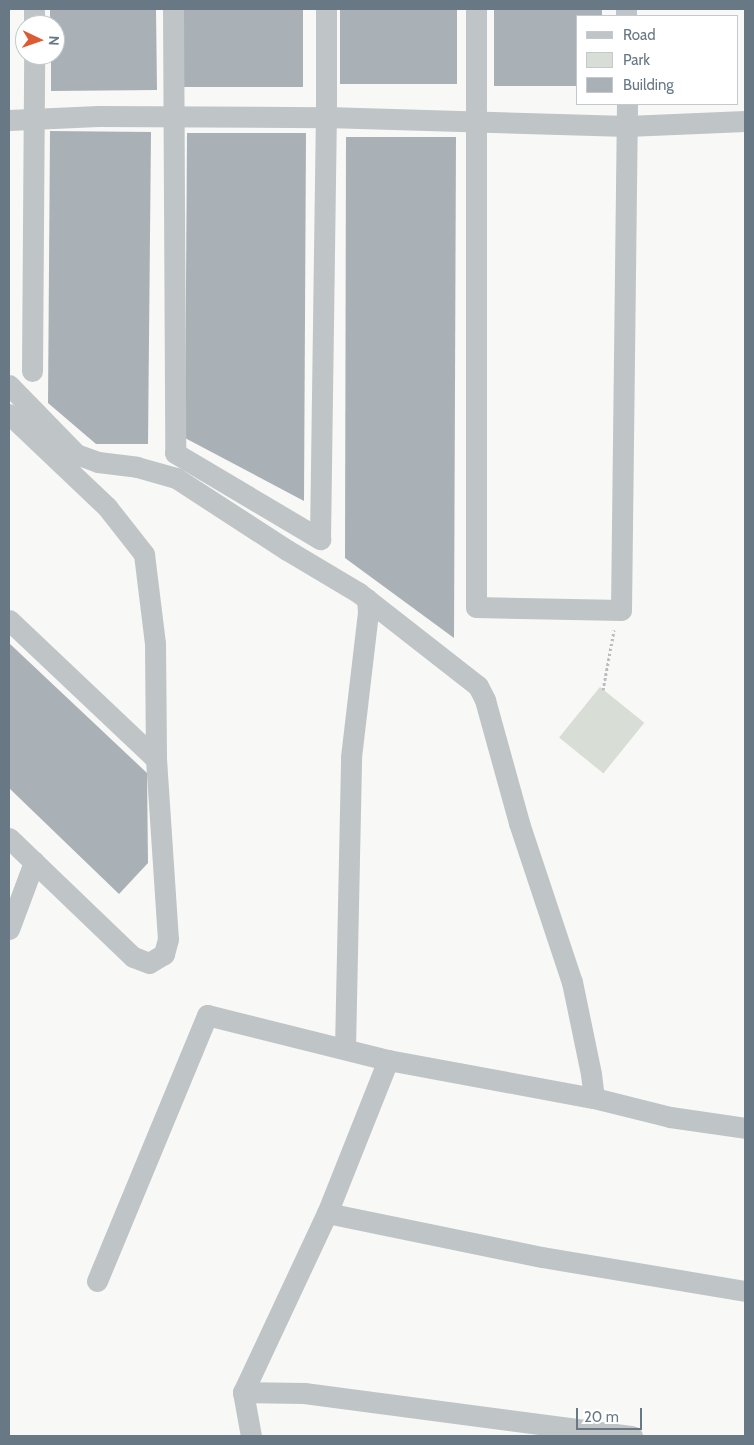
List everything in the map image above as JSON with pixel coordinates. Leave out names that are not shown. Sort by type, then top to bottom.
[{"type":"street","points":[[173,9],[175,454],[320,539],[326,9]]},
{"type":"street","points":[[476,9],[476,607],[621,610],[627,105]]},
{"type":"street","points":[[32,371],[34,65]]},
{"type":"street","points":[[9,120],[172,116],[326,117],[627,126],[745,121]]},
{"type":"street","points":[[9,385],[76,454],[98,462],[138,467],[176,478],[367,599],[478,686],[485,700],[519,823],[572,982],[591,1074],[594,1098]]},
{"type":"street","points":[[9,414],[107,507],[144,554],[155,643],[156,759],[168,939],[164,954],[149,963],[133,957],[9,838]]},
{"type":"street","points":[[345,1049],[351,757],[368,612],[367,599]]},
{"type":"street","points":[[9,620],[156,759]]},
{"type":"street","points":[[9,929],[34,862]]},
{"type":"street","points":[[97,1281],[207,1015],[388,1060],[594,1098],[670,1117],[745,1128]]},
{"type":"street","points":[[250,1436],[243,1392],[327,1213],[388,1060]]},
{"type":"street","points":[[327,1213],[542,1257],[745,1291]]},
{"type":"street","points":[[243,1392],[304,1393],[632,1436]]},
{"type":"path","points":[[603,690],[616,610]]},
{"type":"green space","points":[[600,687],[644,723],[603,773],[559,738]]},
{"type":"building","points":[[50,9],[156,9],[157,90],[51,91],[51,65],[65,65],[65,15],[50,15]]},
{"type":"building","points":[[183,9],[303,9],[303,87],[183,87]]},
{"type":"building","points":[[340,9],[457,9],[457,84],[340,84]]},
{"type":"building","points":[[494,9],[602,9],[602,15],[576,15],[576,86],[494,86]]},
{"type":"building","points":[[50,131],[151,132],[148,444],[96,444],[48,403]]},
{"type":"building","points":[[187,133],[306,133],[304,501],[185,438]]},
{"type":"building","points":[[346,137],[456,137],[454,638],[345,558]]},
{"type":"building","points":[[9,643],[147,773],[148,863],[119,894],[9,788]]}]
